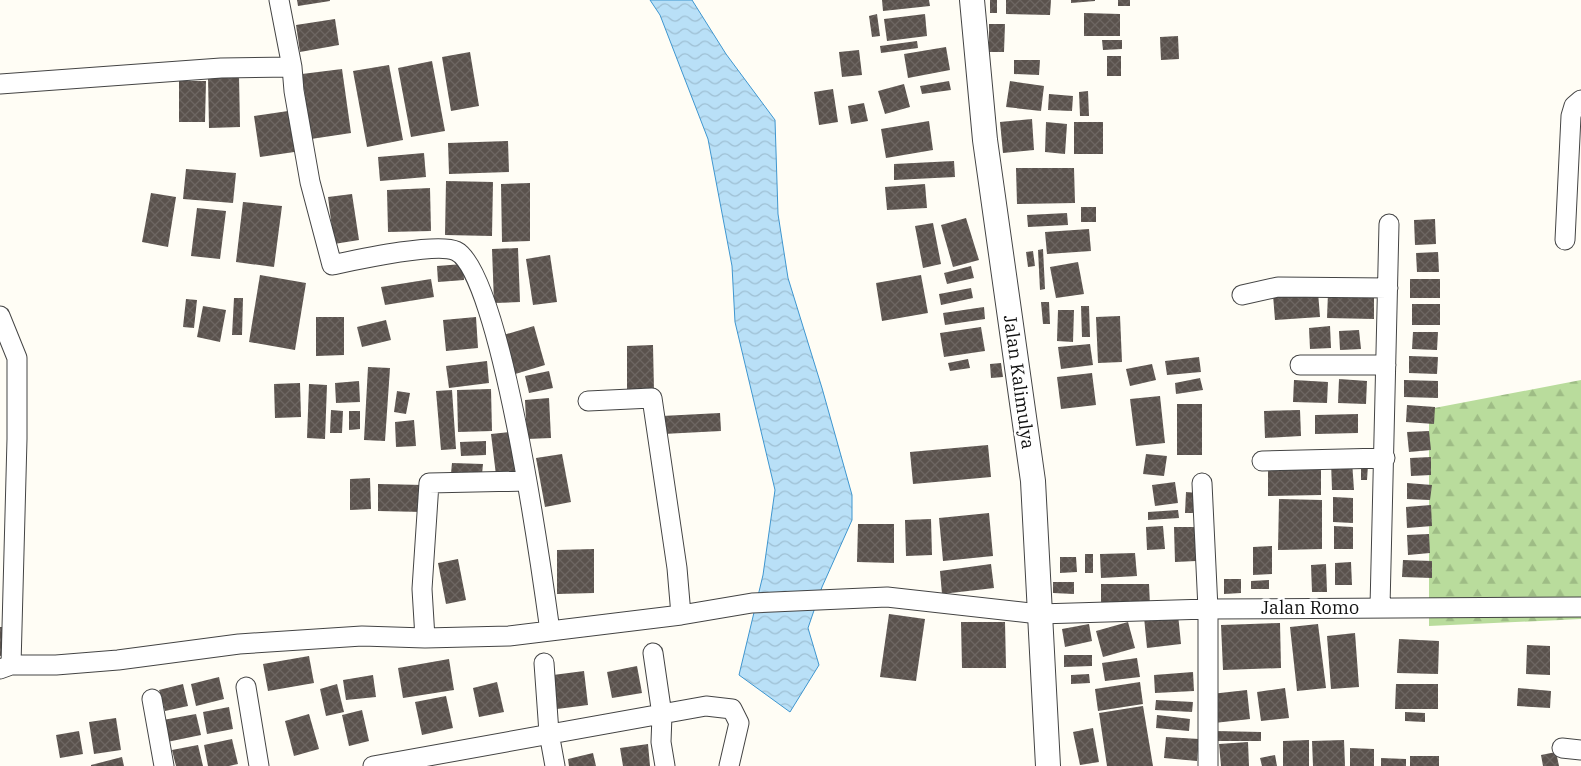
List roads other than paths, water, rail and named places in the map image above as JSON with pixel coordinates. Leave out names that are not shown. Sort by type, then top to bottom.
[{"type":"street","points":[[278,0],[292,67],[294,91],[310,182],[332,265],[388,254],[443,248],[456,251],[462,255],[476,276],[496,334],[511,399],[537,531],[550,630]]},
{"type":"street","name":"Jalan Kalimulya","points":[[972,0],[985,140],[1032,481],[1048,766]]},
{"type":"street","points":[[0,84],[221,68],[292,67]]},
{"type":"street","points":[[1565,240],[1571,116],[1574,106],[1581,100]]},
{"type":"street","points":[[1380,607],[1389,224]]},
{"type":"street","points":[[1242,295],[1278,287],[1388,288]]},
{"type":"street","points":[[0,316],[17,358],[6,667]]},
{"type":"street","points":[[1300,365],[1386,365]]},
{"type":"street","points":[[588,401],[652,398],[682,615]]},
{"type":"street","points":[[1262,460],[1385,458]]},
{"type":"street","points":[[424,638],[422,589],[429,483],[528,482]]},
{"type":"street","points":[[1202,483],[1208,608],[1208,766]]},
{"type":"street","name":"Jalan Romo","points":[[6,667],[110,660],[248,643],[362,636],[424,638],[509,636],[682,615],[752,603],[887,596],[1039,614],[1208,608],[1581,607]]},
{"type":"street","points":[[653,653],[662,714],[661,742],[664,766]]},
{"type":"street","points":[[544,663],[548,733],[555,766]]},
{"type":"street","points":[[246,687],[259,766]]},
{"type":"street","points":[[152,699],[164,766]]},
{"type":"street","points":[[373,766],[706,706],[732,709],[739,723],[729,766]]},
{"type":"street","points":[[1562,748],[1581,750]]},
{"type":"water","points":[[650,0],[692,0],[726,54],[775,120],[778,214],[788,278],[852,495],[852,520],[822,587],[808,628],[819,665],[790,712],[739,675],[763,575],[775,490],[735,322],[732,266],[708,139],[660,15]]}]
